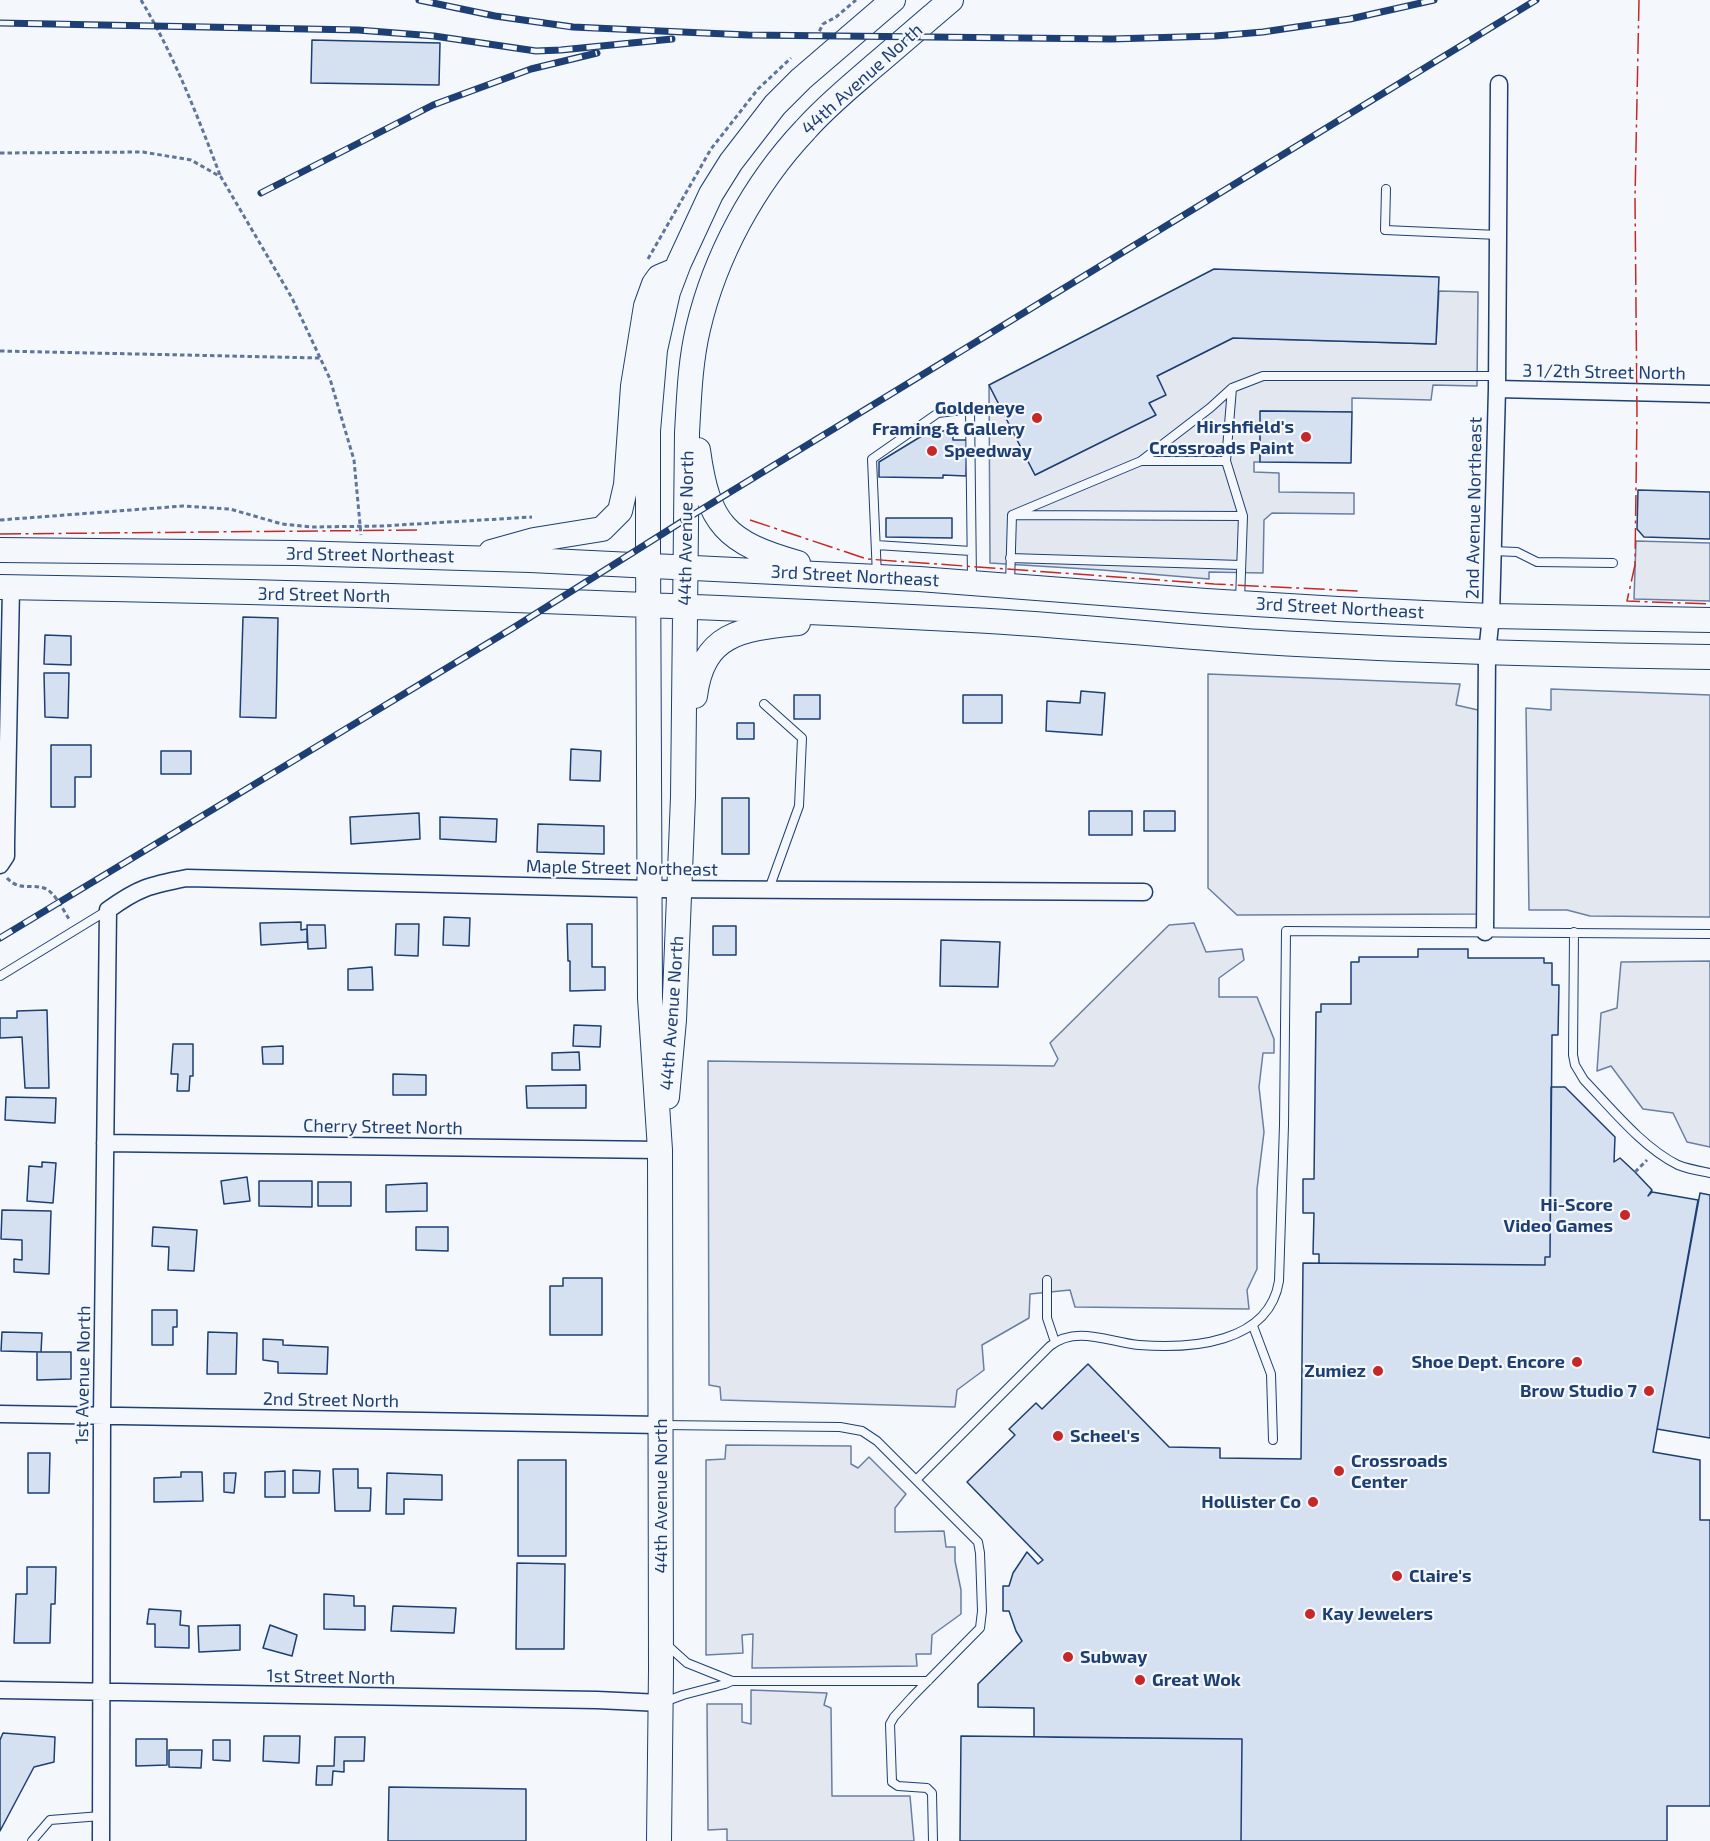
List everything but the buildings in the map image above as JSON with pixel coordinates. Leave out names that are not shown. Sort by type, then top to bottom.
[{"type":"main road","name":"44th Avenue North","points":[[659,1841],[662,1637],[660,1150],[650,998],[648,431],[651,384],[660,321],[676,270],[711,194],[752,132],[801,79],[893,0]]},
{"type":"main road","name":"44th Avenue North","points":[[660,1150],[672,1054],[679,889],[685,654],[687,433],[693,356],[705,303],[718,267],[744,213],[769,174],[827,107],[951,0]]},
{"type":"main road","points":[[469,558],[534,540],[602,529],[620,511],[626,485],[633,386],[646,306],[659,277],[676,270]]},
{"type":"main road","points":[[693,356],[695,427],[703,481],[716,515],[729,532],[749,546],[773,556],[823,568],[877,577]]},
{"type":"main road","name":"3rd Street Northeast","points":[[0,550],[469,558],[877,577],[1240,603],[1491,616],[1710,620]]},
{"type":"main road","name":"3rd Street North","points":[[6,588],[359,595],[649,605]]},
{"type":"main road","name":"3rd Street Northeast","points":[[649,605],[949,619],[1263,642],[1487,653],[1710,657]]},
{"type":"main road","points":[[681,830],[697,679],[704,662],[721,642],[754,629],[800,623],[949,619]]},
{"type":"street","name":"2nd Avenue Northeast","points":[[1485,932],[1487,653],[1491,616],[1497,382],[1499,84]]},
{"type":"street","name":"3 1/2th Street North","points":[[1497,382],[1710,394]]},
{"type":"street","points":[[3,871],[6,856],[4,736],[6,588]]},
{"type":"street","name":"Maple Street Northeast","points":[[108,910],[132,892],[153,884],[187,878],[651,889],[1144,892]]},
{"type":"street","name":"1st Avenue North","points":[[101,1841],[102,1415],[108,910]]},
{"type":"street","name":"Cherry Street North","points":[[105,1143],[660,1150]]},
{"type":"street","name":"2nd Street North","points":[[0,1414],[661,1425]]},
{"type":"street","name":"1st Street North","points":[[2,1694],[100,1690],[661,1703]]},
{"type":"lane","points":[[1386,189],[1385,230],[1498,235]]},
{"type":"lane","points":[[1012,515],[1141,461],[1210,408],[1232,388],[1263,376],[1497,382]]},
{"type":"lane","points":[[1232,388],[1226,461],[1243,516],[1240,603]]},
{"type":"lane","points":[[877,577],[872,459],[938,413],[970,408],[972,583]]},
{"type":"lane","points":[[1141,461],[1226,461]]},
{"type":"lane","points":[[1012,515],[1243,516]]},
{"type":"lane","points":[[1010,586],[1012,515]]},
{"type":"lane","points":[[876,545],[971,550]]},
{"type":"lane","points":[[1493,550],[1517,552],[1537,562],[1613,563]]},
{"type":"lane","points":[[1010,558],[1241,565]]},
{"type":"lane","points":[[764,704],[802,738],[799,806],[769,889]]},
{"type":"lane","points":[[0,976],[108,910]]},
{"type":"lane","points":[[916,1480],[1055,1342],[1069,1336],[1085,1335],[1140,1345],[1185,1345],[1224,1338],[1253,1326],[1270,1306],[1279,1281],[1287,931],[1710,934]]},
{"type":"lane","points":[[1574,932],[1573,1055],[1578,1071],[1640,1137],[1661,1154],[1679,1165],[1710,1173]]},
{"type":"lane","points":[[1047,1280],[1047,1318],[1055,1342]]},
{"type":"lane","points":[[1253,1326],[1271,1374],[1273,1440]]},
{"type":"lane","points":[[661,1425],[848,1428],[862,1431],[877,1441],[978,1542],[982,1611],[980,1628],[892,1720],[891,1782],[898,1786],[922,1787],[930,1790],[933,1797],[933,1841]]},
{"type":"lane","points":[[662,1637],[671,1650],[687,1663],[732,1680],[928,1680]]},
{"type":"lane","points":[[661,1703],[732,1680]]},
{"type":"lane","points":[[33,1841],[51,1820],[101,1816]]},
{"type":"path","points":[[141,0],[189,96],[221,177],[292,298],[330,379],[354,460],[361,555]]},
{"type":"path","points":[[814,44],[823,24],[836,17],[856,0]]},
{"type":"path","points":[[644,266],[711,148],[758,89],[784,62],[794,56]]},
{"type":"path","points":[[0,153],[143,152],[191,160],[221,177]]},
{"type":"path","points":[[0,351],[320,358]]},
{"type":"path","points":[[0,520],[183,506],[230,510],[282,524],[312,526],[538,517]]},
{"type":"path","points":[[3,871],[12,884],[21,888],[44,888],[51,892],[75,930]]},
{"type":"shaded area","points":[[1439,291],[1478,292],[1477,386],[1433,385],[1431,400],[1352,398],[1352,412],[1261,411],[1260,462],[1254,462],[1254,472],[1279,473],[1279,492],[1354,493],[1354,514],[1272,513],[1264,520],[1263,573],[1209,572],[1209,579],[990,563],[989,385],[1035,475],[1155,415],[1149,403],[1165,394],[1157,376],[1233,338],[1436,344]]},
{"type":"shaded area","points":[[1636,541],[1710,543],[1710,601],[1634,599]]},
{"type":"shaded area","points":[[1208,674],[1460,684],[1456,705],[1478,710],[1478,914],[1237,915],[1208,888]]},
{"type":"shaded area","points":[[1551,689],[1710,695],[1710,917],[1590,916],[1567,910],[1529,910],[1526,708],[1551,710]]},
{"type":"shaded area","points":[[1194,923],[1206,952],[1242,949],[1244,960],[1219,978],[1219,997],[1257,997],[1274,1039],[1274,1053],[1263,1053],[1259,1087],[1264,1132],[1257,1189],[1257,1269],[1247,1290],[1249,1309],[1075,1307],[1070,1290],[1030,1294],[1029,1318],[982,1345],[984,1370],[957,1390],[955,1407],[721,1400],[720,1387],[709,1385],[708,1061],[1054,1066],[1058,1059],[1050,1043],[1169,925]]},
{"type":"shaded area","points":[[1710,961],[1710,1147],[1687,1142],[1673,1113],[1643,1109],[1611,1066],[1597,1071],[1601,1013],[1617,1008],[1621,962]]},
{"type":"shaded area","points":[[726,1445],[851,1446],[851,1464],[858,1468],[869,1457],[906,1494],[895,1508],[895,1532],[944,1531],[946,1547],[955,1547],[955,1561],[961,1590],[961,1614],[932,1635],[931,1654],[916,1654],[917,1666],[752,1668],[753,1634],[742,1635],[743,1653],[706,1655],[706,1460],[725,1459]]},
{"type":"shaded area","points":[[751,1690],[827,1693],[824,1705],[831,1708],[832,1796],[910,1796],[914,1841],[727,1841],[727,1829],[708,1830],[707,1704],[742,1704],[742,1722],[751,1724]]},
{"type":"railway","points":[[419,0],[495,16],[573,27],[748,35],[1112,39],[1263,32],[1350,19],[1434,0]]},
{"type":"railway","points":[[0,938],[513,628],[686,519],[1536,0]]},
{"type":"railway","points":[[0,23],[358,30],[434,36],[536,51],[672,39]]},
{"type":"railway","points":[[261,193],[433,105],[531,69],[597,53]]},
{"type":"power","points":[[1639,0],[1635,198],[1637,413],[1635,565],[1627,601],[1710,604]]},
{"type":"power","points":[[750,520],[867,559],[1214,584],[1360,591]]},
{"type":"power","points":[[0,534],[420,530]]},
{"type":"place","name":"Goldeneye Framing & Gallery","points":[[1037,418]]},
{"type":"place","name":"Hirshfield's Crossroads Paint","points":[[1306,437]]},
{"type":"place","name":"Speedway","points":[[932,451]]},
{"type":"place","name":"Hi-Score Video Games","points":[[1625,1215]]},
{"type":"place","name":"Shoe Dept. Encore","points":[[1577,1362]]},
{"type":"place","name":"Zumiez","points":[[1378,1371]]},
{"type":"place","name":"Brow Studio 7","points":[[1649,1391]]},
{"type":"place","name":"Scheel's","points":[[1058,1436]]},
{"type":"place","name":"Crossroads Center","points":[[1339,1471]]},
{"type":"place","name":"Hollister Co","points":[[1313,1502]]},
{"type":"place","name":"Claire's","points":[[1397,1576]]},
{"type":"place","name":"Kay Jewelers","points":[[1310,1614]]},
{"type":"place","name":"Subway","points":[[1068,1657]]},
{"type":"place","name":"Great Wok","points":[[1140,1680]]}]
